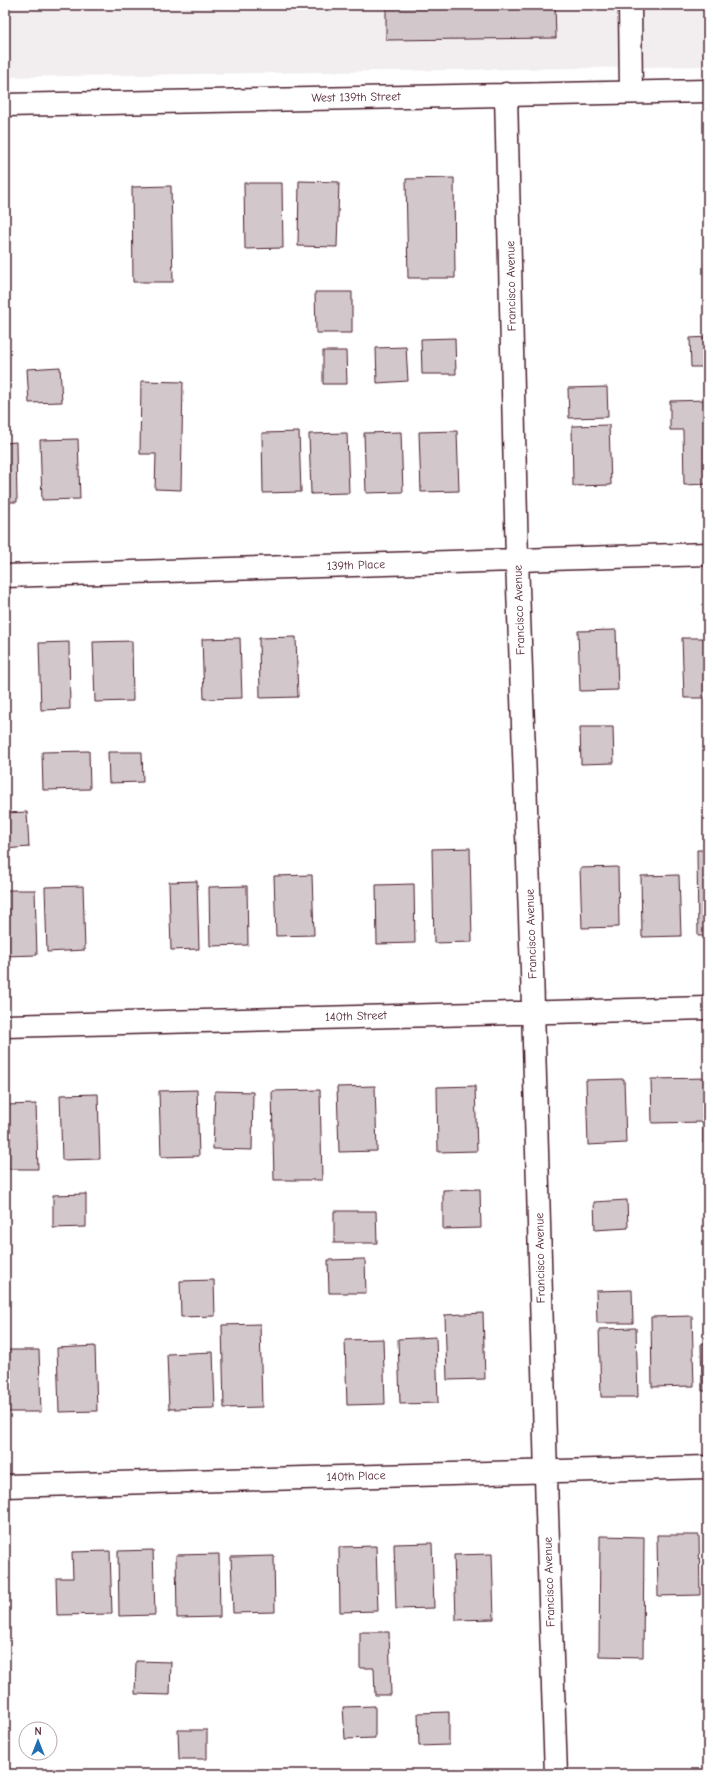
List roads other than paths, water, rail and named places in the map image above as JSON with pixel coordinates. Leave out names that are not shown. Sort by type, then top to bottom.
[{"type":"street","points":[[630,5],[632,92]]},
{"type":"street","name":"West 139th Street","points":[[5,104],[708,91]]},
{"type":"street","name":"Francisco Avenue","points":[[506,94],[517,560],[533,1011],[556,1774]]},
{"type":"street","name":"139th Place","points":[[5,576],[708,554]]},
{"type":"street","name":"140th Street","points":[[5,1026],[533,1011],[708,1008]]},
{"type":"street","name":"140th Place","points":[[5,1486],[708,1468]]}]
